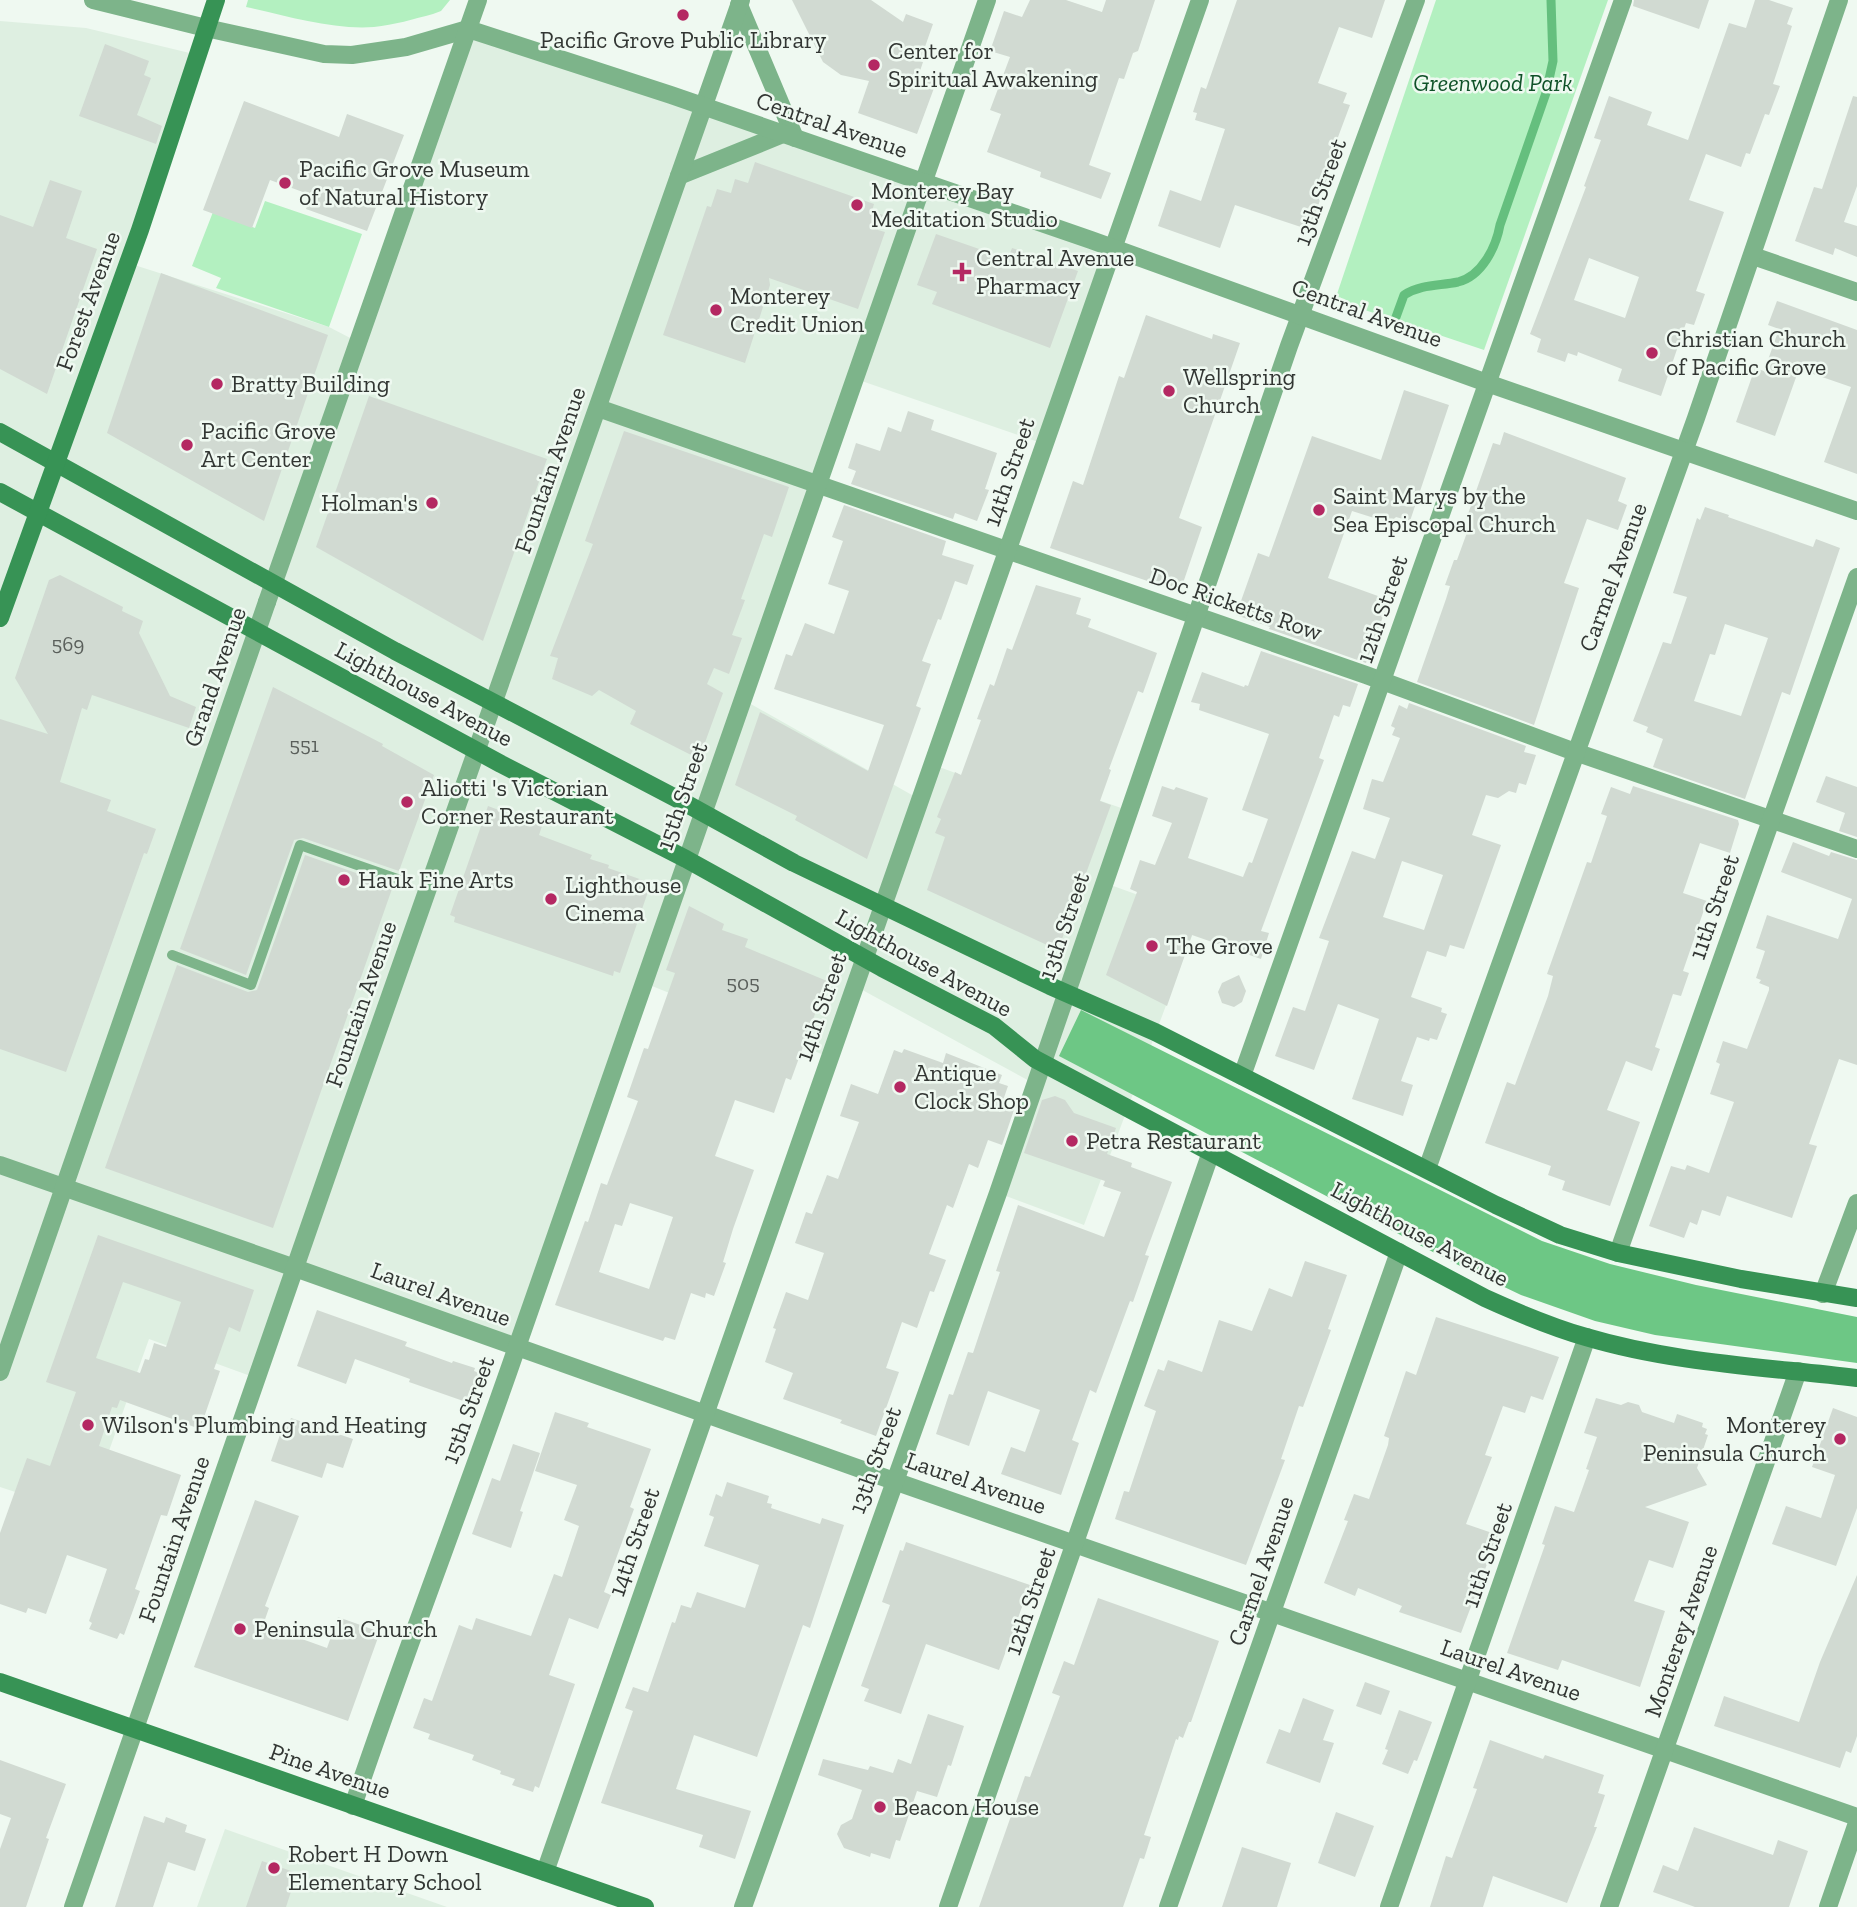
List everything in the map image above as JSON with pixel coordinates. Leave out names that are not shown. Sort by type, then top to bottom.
[{"type":"main road","name":"Forest Avenue","points":[[0,618],[140,230],[216,0]]},
{"type":"main road","name":"Lighthouse Avenue","points":[[0,432],[395,651],[703,812],[794,863],[881,907],[1155,1032],[1560,1235],[1618,1254],[1741,1279],[1857,1298]]},
{"type":"main road","name":"Lighthouse Avenue","points":[[0,492],[994,1026],[1042,1063],[1485,1298],[1587,1338],[1714,1362],[1857,1378]]},
{"type":"main road","name":"Pine Avenue","points":[[0,1682],[645,1907]]},
{"type":"street","points":[[93,0],[206,29],[324,54],[352,55],[405,47],[468,29]]},
{"type":"street","name":"Grand Avenue","points":[[0,1372],[478,0]]},
{"type":"street","name":"15th Street","points":[[353,1806],[987,0]]},
{"type":"street","name":"14th Street","points":[[545,1872],[1200,0]]},
{"type":"street","name":"13th Street","points":[[743,1907],[1042,1063],[1300,316],[1416,0]]},
{"type":"street","name":"12th Street","points":[[1242,1076],[1623,0]]},
{"type":"street","name":"Carmel Avenue","points":[[1427,1168],[1753,257],[1839,0]]},
{"type":"street","points":[[679,176],[789,136],[740,3]]},
{"type":"street","name":"Fountain Avenue","points":[[73,1907],[740,3]]},
{"type":"street","name":"Central Avenue","points":[[468,29],[704,106],[1114,248],[1487,383],[1857,511]]},
{"type":"street","points":[[1753,257],[1857,292]]},
{"type":"street","name":"Doc Ricketts Row","points":[[598,408],[1857,849]]},
{"type":"street","name":"11th Street","points":[[1618,1254],[1857,577]]},
{"type":"street","name":"12th Street","points":[[948,1907],[1212,1152]]},
{"type":"street","name":"Laurel Avenue","points":[[0,1165],[1857,1817]]},
{"type":"street","points":[[1823,1294],[1857,1203]]},
{"type":"street","name":"Carmel Avenue","points":[[1168,1907],[1399,1252]]},
{"type":"street","name":"11th Street","points":[[1389,1907],[1587,1338]]},
{"type":"street","name":"Monterey Avenue","points":[[1609,1907],[1798,1371]]},
{"type":"street","points":[[1828,1907],[1857,1823]]},
{"type":"lane","points":[[172,955],[251,985],[300,845],[403,881]]},
{"type":"shaded area","points":[[0,21],[86,28],[198,55],[128,263],[329,327],[358,342],[468,29],[1114,248],[1044,444],[853,378],[742,699],[919,799],[931,764],[1029,800],[1040,780],[1130,811],[1105,883],[1199,917],[1084,1225],[998,1193],[1035,1084],[855,986],[829,1057],[642,982],[516,1347],[295,1268],[256,1378],[149,1339],[86,1515],[0,1487]]},
{"type":"shaded area","name":"Robert H Down Elementary School","points":[[225,1829],[447,1907],[197,1907]]},
{"type":"green space","points":[[248,0],[450,0],[441,11],[433,14],[389,25],[358,27],[310,22],[246,7]]},
{"type":"green space","name":"Greenwood Park","points":[[1436,0],[1608,0],[1484,350],[1335,300]]},
{"type":"green space","points":[[265,201],[362,234],[329,327],[216,288],[221,278],[192,266],[213,212],[255,228]]},
{"type":"green space","points":[[1081,1010],[1542,1241],[1610,1264],[1696,1285],[1857,1317],[1857,1363],[1655,1335],[1595,1321],[1521,1295],[1452,1262],[1059,1056]]},
{"type":"building","name":"Center for Spiritual Awakening","points":[[792,0],[871,0],[903,22],[906,14],[933,24],[920,61],[923,62],[919,74],[937,80],[917,134],[858,113],[869,81],[841,75],[823,62]]},
{"type":"building","points":[[1030,0],[1066,0],[1102,12],[1106,0],[1155,0],[1138,51],[1133,53],[1124,79],[1119,78],[1089,165],[1111,173],[1101,199],[1040,177],[1041,172],[987,152],[1001,114],[990,110],[1010,57],[990,51],[1004,11],[1022,17]]},
{"type":"building","points":[[1237,0],[1385,0],[1372,38],[1339,27],[1318,83],[1347,93],[1343,103],[1350,105],[1325,172],[1329,173],[1310,230],[1235,205],[1220,248],[1158,226],[1170,190],[1201,201],[1225,129],[1195,120],[1197,113],[1193,112],[1201,87],[1206,89]]},
{"type":"building","points":[[1634,0],[1709,0],[1699,29],[1633,6]]},
{"type":"building","points":[[1755,0],[1769,0],[1793,8],[1787,24],[1792,26],[1773,84],[1780,86],[1769,115],[1765,114],[1750,154],[1746,153],[1741,167],[1706,154],[1689,200],[1724,212],[1696,291],[1705,294],[1694,325],[1686,323],[1661,396],[1618,381],[1622,369],[1578,352],[1577,356],[1568,353],[1565,362],[1537,352],[1541,339],[1530,334],[1586,187],[1584,186],[1601,140],[1594,138],[1609,96],[1652,112],[1647,125],[1688,140],[1729,23],[1746,28]],"holes":[[[1589,258],[1639,277],[1625,318],[1574,300]]]},
{"type":"building","points":[[105,44],[149,61],[144,75],[151,78],[137,115],[162,126],[156,144],[79,116]]},
{"type":"building","points":[[1853,96],[1857,97],[1857,186],[1844,222],[1857,226],[1857,257],[1835,248],[1833,255],[1795,241],[1814,187],[1822,189]]},
{"type":"building","points":[[244,101],[339,137],[347,114],[404,135],[367,231],[306,209],[311,195],[270,180],[252,228],[203,210]]},
{"type":"building","points":[[755,162],[874,204],[872,211],[883,215],[878,230],[885,232],[858,309],[769,278],[770,285],[745,363],[663,335],[707,206],[711,207],[717,189],[731,193],[735,179],[748,183]]},
{"type":"building","points":[[50,180],[82,191],[66,238],[97,249],[47,394],[0,369],[0,215],[33,227]]},
{"type":"building","points":[[936,234],[1008,259],[1012,248],[1078,271],[1050,348],[932,304],[937,292],[917,285]]},
{"type":"building","name":"Bratty Building","points":[[161,273],[328,335],[264,521],[107,433]]},
{"type":"building","points":[[1777,301],[1857,330],[1857,474],[1824,462],[1851,387],[1799,369],[1775,436],[1736,422],[1755,368],[1764,371],[1779,329],[1768,325]]},
{"type":"building","points":[[1146,315],[1212,339],[1213,334],[1240,343],[1179,518],[1202,527],[1180,592],[1050,548],[1073,481],[1083,485],[1119,376],[1124,378]]},
{"type":"building","points":[[1404,390],[1449,405],[1410,521],[1396,517],[1390,523],[1352,511],[1328,578],[1389,600],[1366,663],[1236,615],[1258,553],[1269,557],[1312,436],[1381,460]]},
{"type":"building","name":"Holman's","points":[[369,396],[547,459],[483,641],[316,547]]},
{"type":"building","points":[[908,411],[934,420],[931,430],[997,453],[985,489],[989,490],[977,521],[955,513],[953,519],[851,484],[856,471],[848,468],[856,443],[880,451],[888,427],[901,432]]},
{"type":"building","points":[[624,431],[789,487],[772,537],[764,534],[741,599],[745,600],[732,635],[742,638],[729,674],[714,668],[707,684],[723,693],[699,759],[630,724],[636,711],[599,690],[592,696],[552,679],[558,658],[550,656],[593,544],[585,541]]},
{"type":"building","points":[[1504,432],[1626,478],[1618,501],[1627,505],[1618,530],[1587,519],[1564,583],[1579,588],[1534,725],[1417,682],[1450,586],[1445,585],[1473,516],[1468,514],[1493,443],[1500,445]]},
{"type":"building","points":[[844,505],[946,541],[942,555],[974,565],[967,585],[955,581],[922,661],[931,664],[916,706],[921,708],[867,859],[795,820],[797,816],[735,785],[760,712],[868,771],[884,725],[774,689],[786,654],[792,656],[805,623],[834,634],[849,591],[828,584],[843,541],[832,537]]},
{"type":"building","points":[[1705,507],[1813,547],[1816,539],[1840,548],[1790,695],[1782,692],[1745,799],[1653,767],[1663,739],[1646,732],[1648,727],[1633,721],[1663,642],[1671,644],[1687,597],[1673,593],[1697,518],[1700,520]],"holes":[[[1725,624],[1768,638],[1741,716],[1694,701],[1710,654],[1715,655]]]},
{"type":"building","points":[[60,575],[123,607],[122,611],[143,621],[139,633],[170,696],[196,707],[189,728],[92,695],[87,710],[82,708],[60,782],[111,800],[107,811],[156,829],[147,854],[144,853],[66,1072],[0,1049],[0,719],[48,734],[15,678],[49,580]]},
{"type":"building","points":[[1036,585],[1081,598],[1076,614],[1091,619],[1088,627],[1157,653],[1143,693],[1138,691],[1109,769],[1111,770],[1100,801],[1111,805],[1058,950],[927,890],[945,837],[935,833],[941,819],[937,817],[955,772],[961,775],[981,720],[977,719],[990,684],[994,686],[1007,648],[1012,650]]},
{"type":"building","points":[[1261,651],[1358,684],[1350,707],[1343,705],[1339,717],[1334,715],[1319,758],[1324,760],[1261,931],[1269,933],[1261,959],[1192,935],[1167,1006],[1106,975],[1137,892],[1130,889],[1140,860],[1155,865],[1172,823],[1152,816],[1162,786],[1174,790],[1176,787],[1208,798],[1188,858],[1243,877],[1249,862],[1252,863],[1268,819],[1242,810],[1269,734],[1199,710],[1200,704],[1191,702],[1202,672],[1244,687],[1248,686]]},
{"type":"building","points":[[273,687],[383,744],[382,746],[434,775],[399,871],[303,838],[294,840],[246,975],[180,949]]},
{"type":"building","points":[[1409,703],[1526,746],[1524,752],[1536,755],[1526,785],[1519,783],[1516,793],[1509,791],[1498,798],[1486,795],[1472,835],[1501,845],[1464,949],[1450,945],[1446,957],[1427,951],[1411,997],[1442,1008],[1441,1012],[1447,1014],[1437,1040],[1430,1038],[1429,1041],[1417,1037],[1401,1081],[1413,1085],[1403,1116],[1352,1099],[1379,1019],[1338,1004],[1314,1070],[1275,1056],[1293,1007],[1305,1011],[1329,941],[1319,938],[1352,851],[1375,859],[1390,818],[1363,809],[1372,779],[1383,782],[1400,738],[1392,735],[1395,728],[1391,726],[1399,705],[1407,709]],"holes":[[[1402,861],[1443,875],[1424,930],[1383,917]]]},
{"type":"building","points":[[1826,776],[1857,787],[1857,837],[1839,831],[1845,813],[1816,802]]},
{"type":"building","points":[[1633,786],[1738,820],[1739,824],[1730,853],[1700,843],[1683,893],[1707,901],[1683,971],[1689,973],[1681,996],[1673,994],[1655,1047],[1660,1049],[1652,1071],[1626,1061],[1607,1110],[1640,1122],[1610,1206],[1562,1190],[1565,1181],[1548,1175],[1551,1166],[1485,1143],[1507,1082],[1515,1085],[1548,996],[1553,976],[1547,974],[1587,862],[1591,863],[1607,816],[1601,814],[1611,787],[1630,794]]},
{"type":"building","name":"Lighthouse Cinema","points":[[488,806],[542,826],[539,835],[592,855],[590,859],[609,865],[608,868],[651,883],[620,973],[614,971],[613,976],[454,922],[455,917],[450,915]]},
{"type":"building","points":[[1793,842],[1829,856],[1831,852],[1857,860],[1857,1065],[1839,1059],[1809,1144],[1817,1146],[1792,1218],[1727,1196],[1720,1216],[1702,1210],[1697,1225],[1690,1222],[1684,1238],[1649,1226],[1671,1166],[1685,1170],[1687,1165],[1709,1173],[1734,1102],[1710,1094],[1720,1064],[1716,1062],[1723,1041],[1747,1049],[1769,990],[1769,987],[1759,983],[1761,980],[1756,978],[1765,951],[1756,948],[1767,915],[1838,939],[1852,899],[1781,872]]},
{"type":"building","points":[[305,855],[393,886],[273,1228],[105,1168],[177,965],[248,992],[257,990]]},
{"type":"building","points":[[689,906],[724,924],[722,930],[748,939],[745,947],[827,981],[791,1080],[786,1078],[774,1113],[735,1100],[715,1156],[754,1170],[733,1229],[723,1262],[726,1263],[714,1296],[706,1293],[705,1298],[691,1293],[675,1340],[665,1337],[663,1341],[555,1305],[585,1221],[588,1222],[601,1183],[607,1185],[638,1101],[627,1097],[644,1048],[648,1049],[675,973],[666,970]],"holes":[[[630,1203],[673,1217],[649,1289],[599,1272],[615,1224],[622,1226]]]},
{"type":"building","points":[[1239,975],[1246,991],[1242,1002],[1234,1007],[1222,1003],[1218,992],[1222,983]]},
{"type":"building","points":[[904,1049],[943,1063],[946,1053],[1002,1075],[999,1083],[1008,1086],[999,1112],[1015,1107],[1002,1145],[988,1140],[978,1168],[969,1164],[953,1208],[947,1205],[929,1254],[946,1260],[934,1292],[930,1291],[917,1328],[902,1322],[886,1368],[899,1372],[876,1436],[840,1423],[842,1420],[783,1399],[793,1373],[765,1362],[776,1329],[773,1328],[786,1292],[808,1300],[824,1253],[795,1243],[806,1212],[812,1214],[827,1175],[838,1179],[859,1122],[840,1116],[851,1084],[878,1094],[894,1050],[902,1053]]},
{"type":"building","points":[[1055,1096],[1065,1100],[1074,1113],[1116,1128],[1107,1154],[1132,1163],[1131,1167],[1172,1182],[1145,1255],[1149,1256],[1133,1302],[1130,1301],[1096,1393],[1090,1390],[1072,1440],[1079,1443],[1061,1495],[1001,1474],[1011,1447],[1025,1452],[1040,1410],[988,1391],[969,1446],[936,1434],[949,1394],[953,1395],[968,1352],[973,1353],[1000,1272],[996,1271],[1018,1205],[1104,1237],[1121,1192],[1103,1186],[1105,1181],[1024,1153],[1042,1100]]},
{"type":"building","points":[[98,1235],[254,1290],[240,1332],[229,1327],[214,1369],[220,1371],[200,1429],[120,1400],[117,1408],[112,1407],[99,1446],[181,1475],[167,1516],[161,1515],[135,1589],[140,1591],[124,1635],[120,1633],[117,1639],[89,1629],[92,1623],[89,1621],[107,1569],[67,1555],[46,1614],[28,1608],[26,1613],[0,1604],[0,1533],[27,1458],[50,1466],[76,1392],[46,1382]],"holes":[[[123,1282],[181,1302],[166,1347],[154,1343],[149,1360],[145,1359],[140,1373],[96,1358]]]},
{"type":"building","points":[[1305,1261],[1347,1275],[1328,1329],[1331,1330],[1303,1407],[1299,1406],[1281,1459],[1285,1460],[1246,1565],[1115,1519],[1124,1491],[1129,1492],[1156,1411],[1144,1406],[1158,1369],[1164,1371],[1168,1360],[1202,1372],[1219,1320],[1252,1331],[1269,1288],[1292,1297]]},
{"type":"building","points":[[317,1310],[407,1342],[405,1346],[452,1363],[453,1361],[475,1368],[474,1371],[479,1373],[469,1403],[355,1359],[346,1384],[297,1366]]},
{"type":"building","points":[[1436,1317],[1559,1357],[1543,1400],[1531,1396],[1525,1413],[1503,1406],[1485,1455],[1492,1457],[1466,1524],[1498,1535],[1461,1633],[1399,1612],[1402,1606],[1358,1588],[1355,1596],[1324,1583],[1348,1521],[1344,1520],[1354,1494],[1369,1499],[1388,1445],[1389,1438],[1384,1436],[1406,1371],[1416,1375]]},
{"type":"building","points":[[1596,1398],[1621,1405],[1628,1402],[1639,1405],[1642,1412],[1674,1423],[1677,1414],[1703,1423],[1702,1427],[1707,1429],[1705,1434],[1708,1435],[1697,1468],[1707,1485],[1645,1507],[1689,1522],[1673,1568],[1649,1560],[1634,1601],[1665,1611],[1640,1687],[1562,1660],[1558,1670],[1507,1653],[1545,1545],[1542,1544],[1555,1506],[1574,1512],[1589,1470],[1586,1469],[1597,1437],[1584,1433]]},
{"type":"building","points":[[1833,1408],[1857,1417],[1857,1508],[1836,1566],[1772,1544],[1786,1506],[1821,1518],[1835,1475],[1812,1467]]},
{"type":"building","points":[[555,1412],[589,1423],[587,1427],[651,1449],[630,1507],[634,1509],[604,1592],[611,1595],[598,1629],[569,1618],[549,1675],[575,1684],[539,1788],[535,1786],[533,1792],[512,1785],[515,1779],[500,1774],[501,1771],[472,1760],[474,1755],[428,1739],[430,1734],[413,1728],[424,1698],[432,1701],[459,1625],[472,1630],[476,1618],[531,1636],[554,1574],[562,1577],[579,1526],[564,1520],[577,1485],[535,1471]]},
{"type":"building","points":[[291,1418],[353,1439],[343,1468],[327,1463],[322,1478],[271,1461],[282,1429],[286,1430]]},
{"type":"building","points":[[513,1444],[540,1453],[520,1511],[523,1512],[511,1548],[472,1534],[492,1478],[500,1481]]},
{"type":"building","points":[[727,1482],[769,1496],[767,1503],[772,1504],[771,1508],[820,1524],[822,1518],[844,1525],[810,1628],[803,1625],[757,1757],[694,1735],[676,1789],[751,1811],[735,1859],[699,1847],[703,1835],[601,1803],[633,1711],[625,1708],[633,1687],[648,1692],[672,1622],[675,1623],[681,1605],[691,1608],[697,1592],[745,1608],[759,1565],[704,1546],[714,1517],[709,1515],[716,1494],[722,1497]]},
{"type":"building","name":"Peninsula Church","points":[[255,1500],[299,1516],[265,1606],[269,1608],[263,1625],[327,1648],[338,1617],[380,1632],[348,1721],[194,1667]]},
{"type":"building","points":[[906,1542],[1030,1585],[999,1670],[926,1644],[901,1714],[864,1701],[869,1689],[861,1686],[890,1605],[882,1602],[900,1550],[903,1551]]},
{"type":"building","points":[[1857,1575],[1857,1736],[1851,1753],[1846,1751],[1840,1768],[1714,1726],[1724,1696],[1799,1722],[1820,1662]]},
{"type":"building","points":[[1098,1598],[1219,1641],[1191,1722],[1183,1738],[1179,1736],[1178,1740],[1176,1739],[1144,1835],[1151,1837],[1144,1859],[1140,1858],[1123,1907],[979,1907],[1025,1776],[1030,1777],[1060,1696],[1052,1693],[1064,1661],[1074,1665]]},
{"type":"building","points":[[1365,1682],[1390,1691],[1381,1715],[1356,1706]]},
{"type":"building","points":[[1303,1698],[1334,1710],[1323,1740],[1334,1743],[1320,1783],[1266,1763],[1279,1729],[1290,1733]]},
{"type":"building","points":[[1399,1710],[1432,1722],[1417,1761],[1414,1760],[1408,1774],[1382,1764]]},
{"type":"building","name":"Beacon House","points":[[928,1714],[964,1726],[937,1797],[917,1791],[900,1841],[896,1840],[890,1859],[871,1853],[870,1857],[844,1848],[837,1834],[841,1825],[852,1819],[862,1790],[818,1775],[823,1759],[868,1770],[870,1766],[893,1773],[898,1759],[911,1764]]},
{"type":"building","points":[[1490,1740],[1543,1759],[1545,1755],[1604,1775],[1598,1793],[1605,1795],[1594,1827],[1597,1827],[1567,1903],[1493,1876],[1483,1907],[1430,1907],[1446,1856],[1452,1858],[1477,1789],[1473,1788]]},
{"type":"building","points":[[0,1760],[66,1784],[46,1838],[49,1839],[26,1907],[0,1907],[0,1849],[11,1818],[0,1814]]},
{"type":"building","points":[[1336,1812],[1374,1826],[1355,1877],[1318,1863]]},
{"type":"building","points":[[144,1816],[164,1823],[166,1817],[187,1825],[185,1832],[206,1839],[195,1871],[168,1862],[153,1907],[115,1907]]},
{"type":"building","points":[[1694,1827],[1773,1855],[1778,1840],[1808,1851],[1789,1907],[1695,1907],[1653,1892],[1663,1865],[1678,1871]]},
{"type":"building","points":[[1242,1847],[1291,1863],[1277,1907],[1222,1907]]},
{"type":"building","points":[[262,1861],[297,1873],[286,1907],[246,1907]]},
{"type":"waterway","points":[[1396,317],[1404,295],[1424,287],[1467,279],[1481,267],[1491,251],[1546,93],[1553,61],[1551,0]]},
{"type":"place","name":"Pacific Grove Public Library","points":[[683,15]]},
{"type":"place","name":"Center for Spiritual Awakening","points":[[874,65]]},
{"type":"place","name":"Pacific Grove Museum of Natural History","points":[[285,183]]},
{"type":"place","name":"Monterey Bay Meditation Studio","points":[[857,205]]},
{"type":"place","name":"Central Avenue Pharmacy","points":[[962,272]]},
{"type":"place","name":"Monterey Credit Union","points":[[716,310]]},
{"type":"place","name":"Christian Church of Pacific Grove","points":[[1652,353]]},
{"type":"place","name":"Bratty Building","points":[[217,384]]},
{"type":"place","name":"Wellspring Church","points":[[1169,391]]},
{"type":"place","name":"Pacific Grove Art Center","points":[[187,445]]},
{"type":"place","name":"Holman's","points":[[432,503]]},
{"type":"place","name":"Saint Marys by the Sea Episcopal Church","points":[[1319,510]]},
{"type":"place","name":"Aliotti 's Victorian Corner Restaurant","points":[[407,802]]},
{"type":"place","name":"Hauk Fine Arts","points":[[344,880]]},
{"type":"place","name":"Lighthouse Cinema","points":[[551,899]]},
{"type":"place","name":"The Grove","points":[[1152,946]]},
{"type":"place","name":"Antique Clock Shop","points":[[900,1087]]},
{"type":"place","name":"Petra Restaurant","points":[[1072,1141]]},
{"type":"place","name":"Wilson's Plumbing and Heating","points":[[88,1425]]},
{"type":"place","name":"Monterey Peninsula Church","points":[[1840,1439]]},
{"type":"place","name":"Peninsula Church","points":[[240,1629]]},
{"type":"place","name":"Beacon House","points":[[880,1807]]},
{"type":"place","name":"Robert H Down Elementary School","points":[[274,1868]]}]
